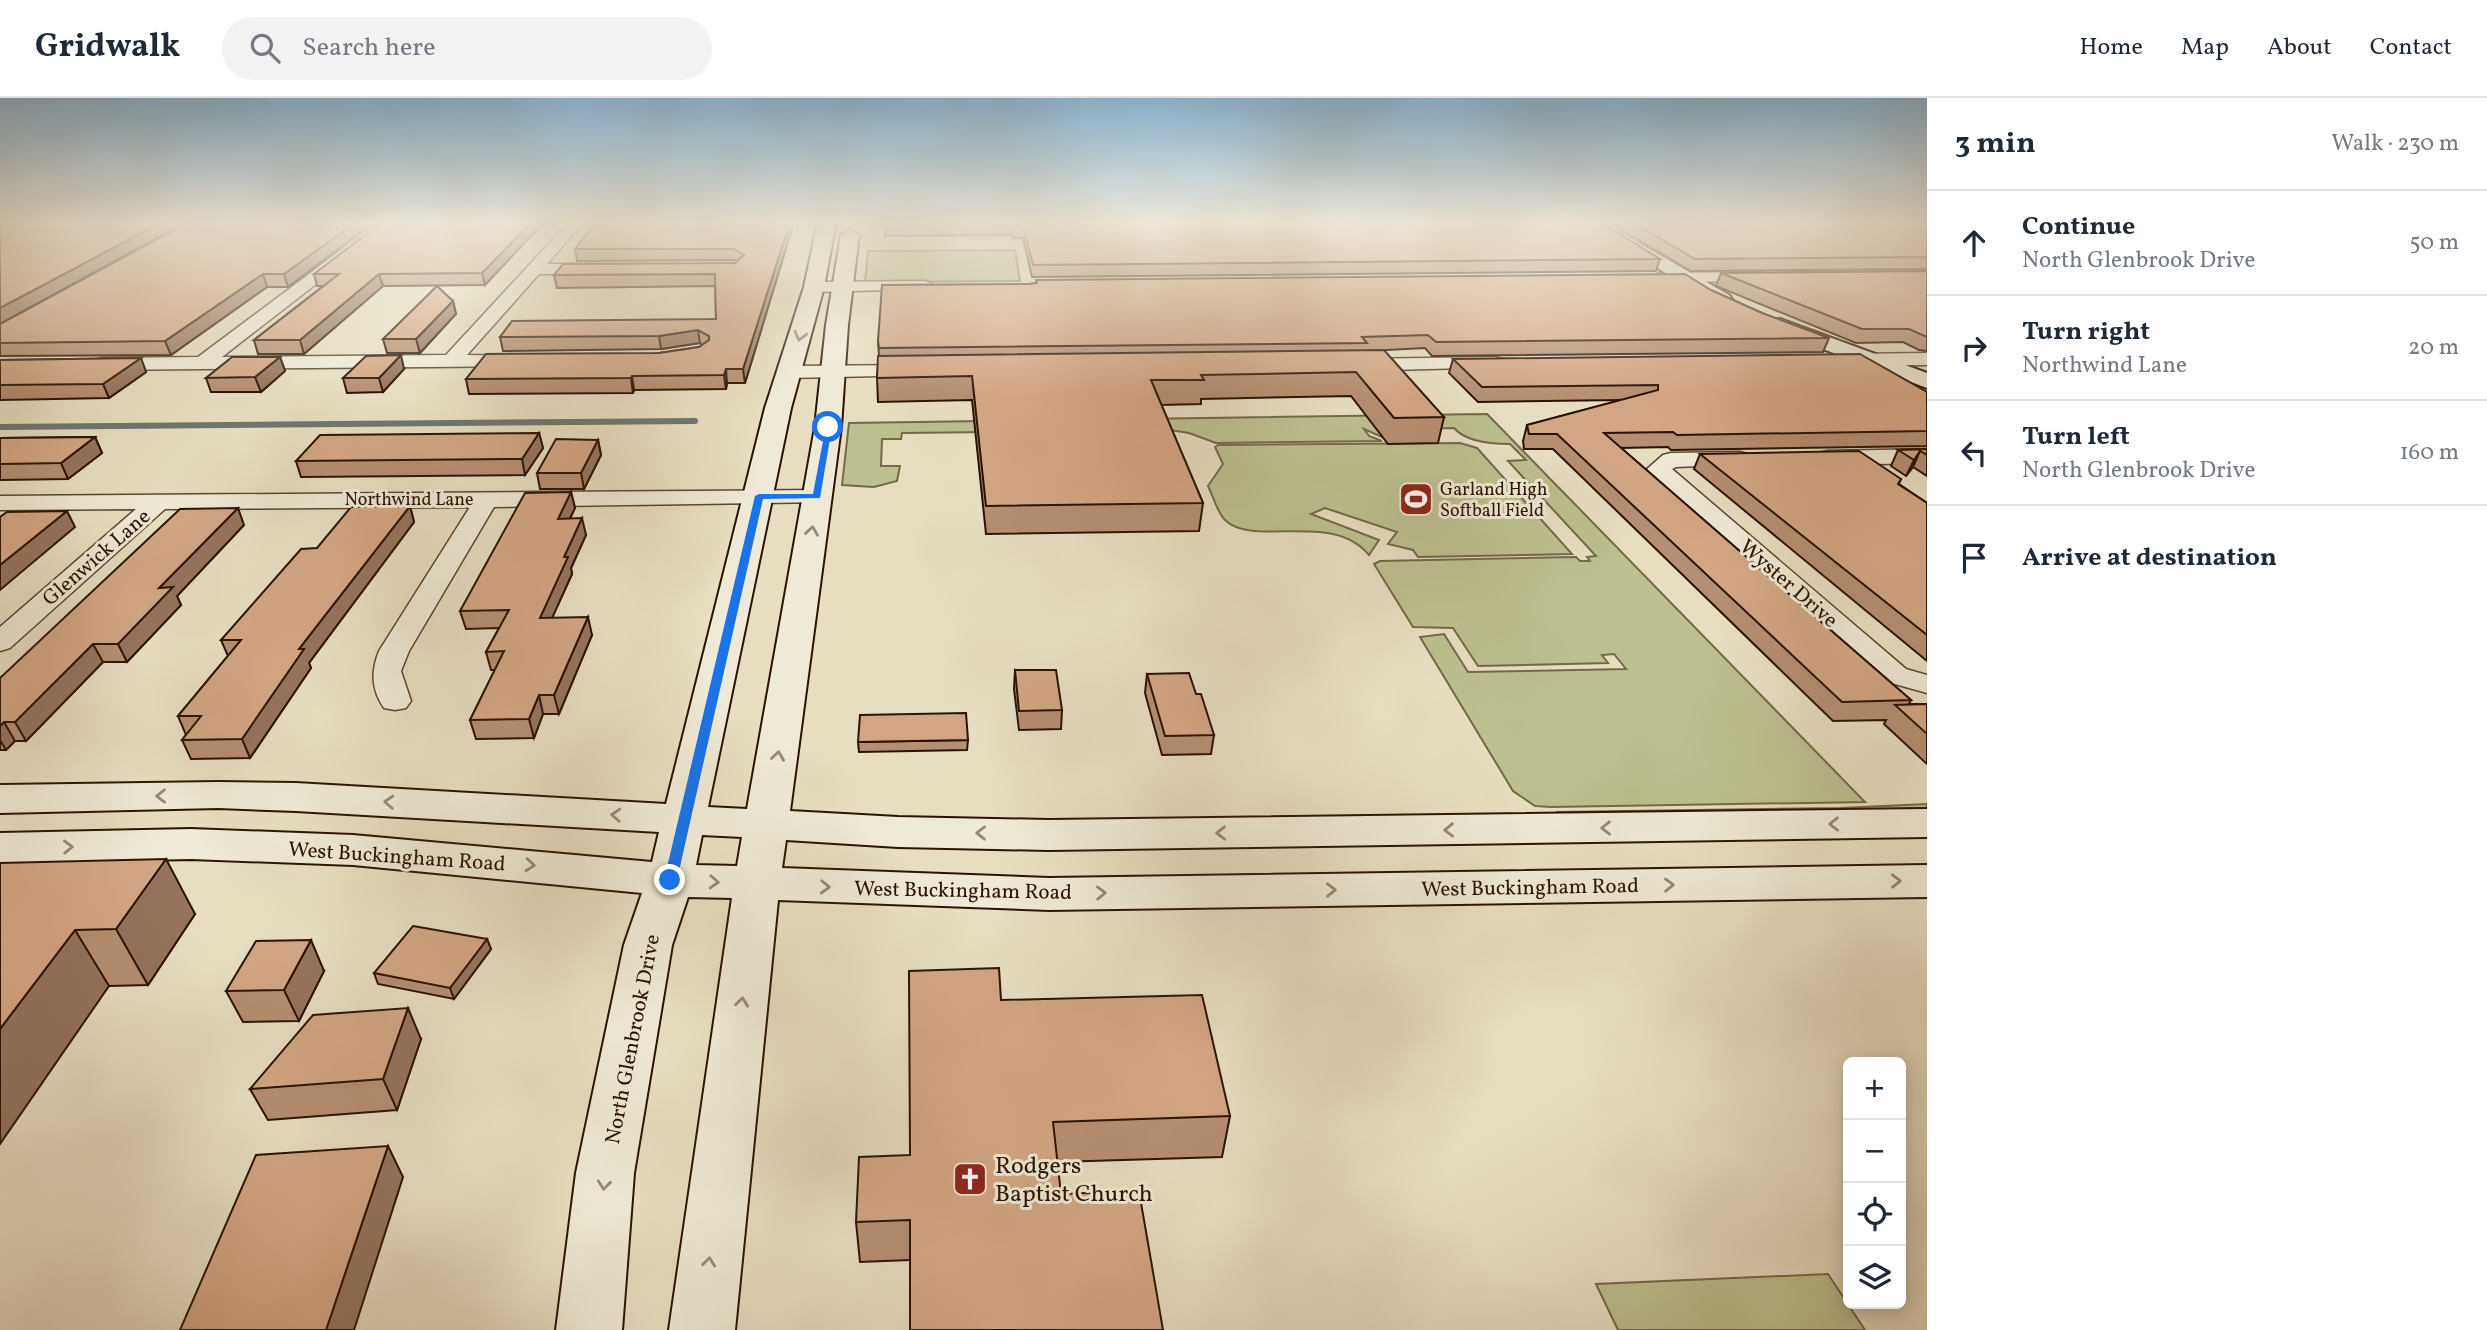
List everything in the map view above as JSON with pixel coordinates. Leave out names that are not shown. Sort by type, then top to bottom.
[{"type":"main road","name":"North Glenbrook Drive","points":[[702,1330],[757,885],[834,372],[828,279]]},
{"type":"main road","name":"North Glenbrook Drive","points":[[589,1330],[605,1173],[648,945],[670,880],[778,408],[790,372],[831,279]]},
{"type":"main road","points":[[1687,279],[1745,309]]},
{"type":"main road","points":[[1766,319],[1927,382]]},
{"type":"main road","points":[[0,799],[218,795],[898,831],[1049,835],[1927,823]]},
{"type":"main road","points":[[1517,829],[1552,887]]},
{"type":"main road","name":"West Buckingham Road","points":[[0,848],[191,844],[353,850],[670,880],[1049,894],[1927,881]]},
{"type":"street","points":[[201,364],[313,279]]},
{"type":"street","points":[[450,361],[526,279]]},
{"type":"street","points":[[828,287],[945,285]]},
{"type":"street","points":[[1816,360],[1927,359]]},
{"type":"street","points":[[87,364],[543,360]]},
{"type":"street","points":[[1333,365],[1510,363]]},
{"type":"street","points":[[790,372],[934,370]]},
{"type":"street","points":[[1807,458],[1927,456]]},
{"type":"street","points":[[1859,458],[1893,481]]},
{"type":"street","name":"Wyster Drive","points":[[1768,459],[1671,460],[1658,469],[1895,675],[1927,684]]},
{"type":"street","name":"Northwind Lane","points":[[0,503],[817,497]]},
{"type":"street","points":[[395,701],[386,671],[394,651],[487,499]]},
{"type":"street","name":"Glenwick Lane","points":[[0,642],[161,500]]},
{"type":"green space","points":[[865,279],[1020,281],[865,282]]},
{"type":"green space","points":[[1487,414],[1865,802],[1551,807],[1535,806],[1513,791],[1420,637],[1444,634],[1468,672],[1626,669],[1614,654],[1602,655],[1608,663],[1478,666],[1453,628],[1413,627],[1374,564],[1380,561],[1576,557],[1580,561],[1590,561],[1587,557],[1596,556],[1508,461],[1526,460],[1510,444],[1472,439],[1454,428],[1418,429],[1384,438],[1364,429],[1369,436],[1382,441],[1216,443],[1189,433],[1170,430],[902,433],[901,439],[882,439],[881,466],[900,466],[897,481],[874,487],[842,485],[849,423]]},
{"type":"green space","name":"Garland High Softball Field","points":[[1460,443],[1477,448],[1572,554],[1418,557],[1413,550],[1388,544],[1397,532],[1325,508],[1311,514],[1379,540],[1369,555],[1353,542],[1335,534],[1238,528],[1222,517],[1208,486],[1223,464],[1215,447],[1218,445]]},
{"type":"green space","points":[[1927,804],[1927,808],[1890,809],[1556,812],[1840,808]]},
{"type":"green space","points":[[1828,1274],[1843,1297],[1843,1309],[1851,1309],[1865,1330],[1618,1330],[1596,1284]]},
{"type":"building","points":[[0,279],[54,279],[0,308]]},
{"type":"building","points":[[82,279],[255,279],[165,341],[0,343],[0,324]]},
{"type":"building","points":[[332,279],[372,279],[300,340],[254,340]]},
{"type":"building","points":[[715,279],[772,279],[743,369],[726,369],[724,375],[466,379],[486,354],[659,353],[699,347],[709,340],[709,336],[698,330],[659,336],[500,337],[512,321],[716,319]]},
{"type":"building","points":[[1694,279],[1762,313],[1829,338],[1436,342],[1428,335],[1362,337],[1367,343],[879,348],[882,285],[1029,284],[1037,283],[1036,280]]},
{"type":"building","points":[[1737,279],[1927,279],[1927,337],[1909,329],[1862,329]]},
{"type":"building","points":[[437,286],[453,301],[416,339],[383,339]]},
{"type":"building","points":[[1384,350],[1444,417],[1394,418],[1356,372],[1201,375],[1204,380],[1151,380],[1203,503],[986,506],[972,376],[877,378],[878,356]]},
{"type":"building","points":[[1860,354],[1927,392],[1927,431],[1677,435],[1673,432],[1604,433],[1911,700],[1842,702],[1557,434],[1529,434],[1527,425],[1658,390],[1658,385],[1482,387],[1453,359]]},
{"type":"building","points":[[401,355],[379,378],[343,378],[366,356]]},
{"type":"building","points":[[232,357],[280,357],[255,377],[206,378]]},
{"type":"building","points":[[141,358],[103,384],[0,385],[0,360]]},
{"type":"building","points":[[539,433],[522,459],[296,461],[320,435]]},
{"type":"building","points":[[95,437],[61,463],[0,464],[0,438]]},
{"type":"building","points":[[556,439],[598,440],[581,473],[537,473]]},
{"type":"building","points":[[1927,449],[1927,455],[1920,451],[1914,460],[1898,450]]},
{"type":"building","points":[[1859,451],[1901,479],[1898,484],[1927,503],[1927,635],[1700,454]]},
{"type":"building","points":[[571,492],[558,519],[582,518],[564,557],[568,557],[540,618],[588,617],[554,695],[539,695],[529,719],[470,720],[504,651],[486,652],[509,610],[460,611],[525,493]]},
{"type":"building","points":[[410,506],[299,649],[304,649],[242,739],[182,740],[201,716],[178,716],[241,640],[221,640],[301,549],[317,548],[351,507]]},
{"type":"building","points":[[238,508],[159,588],[173,587],[118,644],[93,644],[15,722],[4,722],[0,726],[0,678],[180,509]]},
{"type":"building","points":[[67,511],[0,565],[0,517],[7,512]]},
{"type":"building","points":[[1015,670],[1056,670],[1062,710],[1019,711]]},
{"type":"building","points":[[1189,673],[1196,694],[1201,694],[1214,735],[1165,736],[1147,674]]},
{"type":"building","points":[[1927,704],[1927,734],[1895,705]]},
{"type":"building","points":[[966,713],[968,740],[858,742],[860,715]]},
{"type":"building","points":[[166,859],[116,929],[75,930],[0,1029],[0,863]]},
{"type":"building","points":[[413,926],[487,939],[450,988],[374,973]]},
{"type":"building","points":[[311,940],[284,990],[226,991],[256,941]]},
{"type":"building","name":"Rodgers Baptist Church","points":[[999,968],[1001,1000],[1202,995],[1230,1116],[1053,1122],[1061,1194],[1139,1191],[1163,1330],[910,1330],[910,1220],[856,1222],[859,1157],[910,1155],[909,971]]},
{"type":"building","points":[[408,1008],[383,1079],[250,1089],[313,1015]]},
{"type":"building","points":[[388,1146],[326,1330],[180,1330],[256,1155]]},
{"type":"waterway","points":[[0,427],[695,421]]},
{"type":"place","name":"Garland High Softball Field","points":[[1416,499]]},
{"type":"place","name":"Rodgers Baptist Church","points":[[970,1179]]},
{"type":"route","points":[[670,880],[759,496],[817,497],[828,427]]}]
